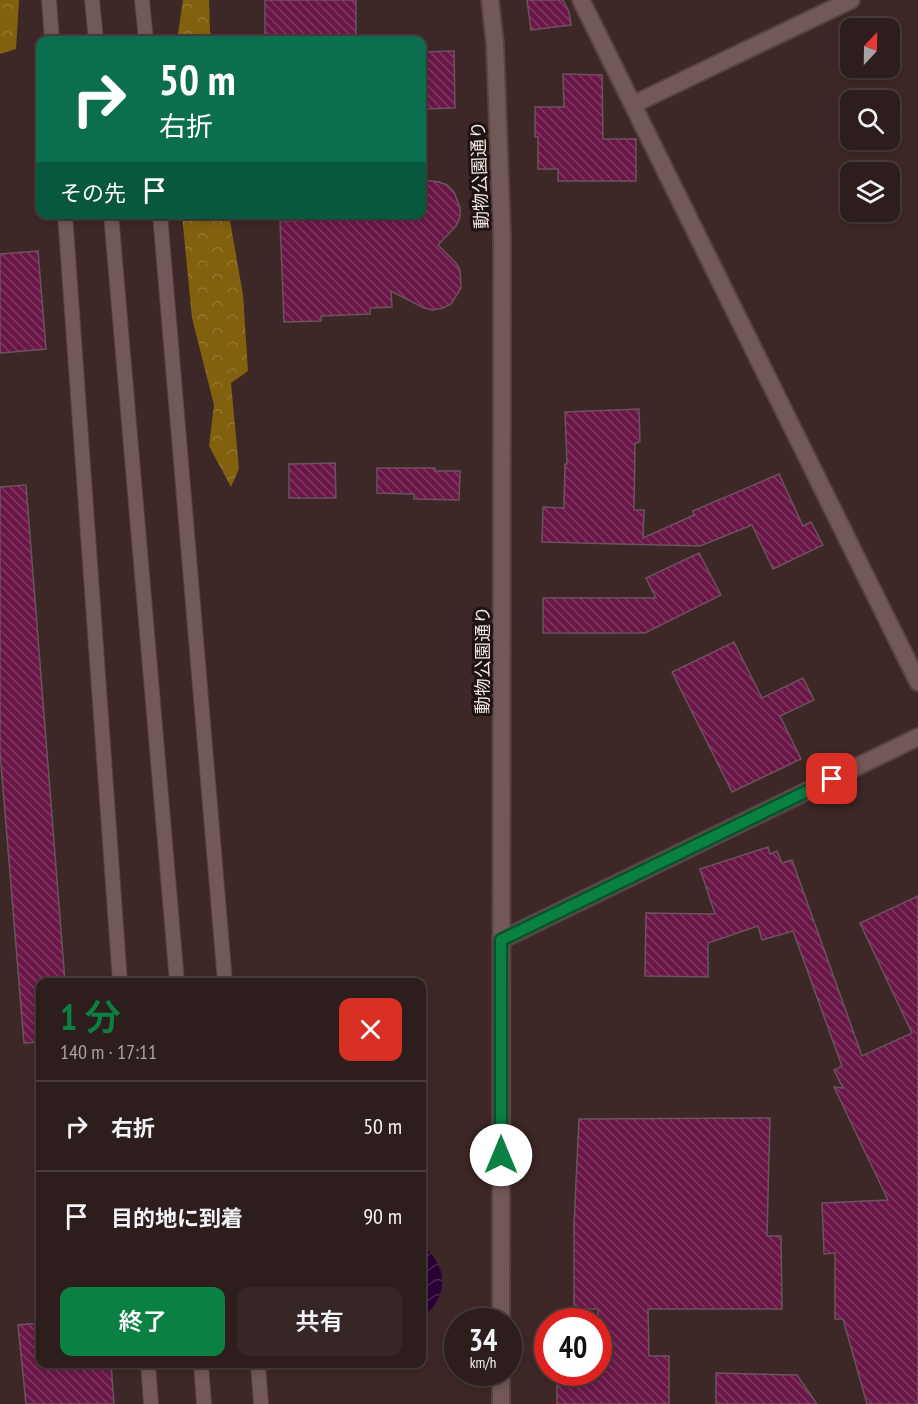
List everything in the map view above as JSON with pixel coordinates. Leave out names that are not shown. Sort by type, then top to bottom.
[{"type":"street","name":"動物公園通り","points":[[490,0],[495,44],[502,236],[501,1308]]},
{"type":"street","points":[[581,0],[918,682]]},
{"type":"street","points":[[634,104],[851,0]]},
{"type":"street","points":[[501,940],[918,736]]},
{"type":"street","points":[[501,1386],[501,1404]]},
{"type":"lane","points":[[49,0],[52,36]]},
{"type":"lane","points":[[92,0],[96,36]]},
{"type":"lane","points":[[142,0],[146,36]]},
{"type":"lane","points":[[65,219],[120,978]]},
{"type":"lane","points":[[111,219],[177,978]]},
{"type":"lane","points":[[160,219],[225,978]]},
{"type":"lane","points":[[148,1368],[151,1404]]},
{"type":"lane","points":[[201,1368],[204,1404]]},
{"type":"lane","points":[[258,1368],[261,1404]]},
{"type":"green space","points":[[0,0],[19,0],[16,49],[0,54]]},
{"type":"green space","points":[[183,0],[209,0],[212,36],[178,36]]},
{"type":"green space","points":[[182,219],[230,219],[243,295],[248,371],[231,383],[239,469],[231,487],[209,446],[214,405],[192,318]]},
{"type":"water","points":[[426,1249],[437,1263],[442,1282],[441,1291],[426,1314]]},
{"type":"building","points":[[265,0],[356,0],[356,36],[265,36]]},
{"type":"building","points":[[527,0],[563,0],[569,12],[571,25],[531,30]]},
{"type":"building","points":[[454,51],[455,108],[426,109],[426,52]]},
{"type":"building","points":[[563,74],[602,75],[603,139],[636,139],[636,181],[558,181],[558,169],[538,169],[535,107],[564,107]]},
{"type":"building","points":[[426,180],[439,182],[447,185],[454,192],[460,208],[460,217],[456,226],[438,245],[460,270],[461,288],[451,304],[433,310],[424,308],[391,291],[392,307],[370,308],[370,314],[321,316],[321,321],[284,322],[280,221],[426,219]]},
{"type":"building","points":[[38,251],[46,349],[0,353],[0,254]]},
{"type":"building","points":[[639,409],[640,442],[635,443],[634,510],[644,510],[643,538],[694,515],[693,511],[779,474],[803,526],[811,522],[823,545],[773,569],[752,525],[700,546],[542,542],[543,507],[564,508],[565,464],[567,464],[565,412]]},
{"type":"building","points":[[335,463],[336,498],[289,498],[289,464]]},
{"type":"building","points":[[377,468],[435,468],[435,471],[460,471],[459,500],[414,499],[414,494],[377,493]]},
{"type":"building","points":[[26,485],[65,978],[36,978],[36,1042],[24,1043],[0,752],[0,487]]},
{"type":"building","points":[[699,553],[721,595],[645,633],[543,633],[543,598],[656,598],[646,578]]},
{"type":"building","points":[[734,642],[762,698],[803,678],[814,700],[780,716],[801,759],[732,792],[672,672]]},
{"type":"building","points":[[768,847],[770,854],[777,851],[782,863],[792,860],[862,1056],[912,1033],[860,923],[918,896],[918,1404],[867,1404],[843,1319],[835,1319],[835,1253],[824,1254],[822,1203],[888,1200],[834,1087],[843,1088],[834,1070],[842,1066],[793,931],[762,940],[758,926],[708,943],[708,977],[645,976],[646,913],[715,914],[700,869]]},
{"type":"building","points":[[770,1118],[767,1236],[781,1236],[782,1309],[648,1309],[649,1356],[669,1356],[669,1404],[557,1404],[557,1386],[612,1386],[612,1308],[574,1308],[574,1225],[579,1119]]},
{"type":"building","points":[[36,1323],[36,1368],[111,1368],[114,1404],[26,1404],[18,1325]]},
{"type":"building","points":[[716,1373],[797,1375],[817,1404],[716,1404]]},
{"type":"route","points":[[501,1155],[501,940],[832,779]]}]
